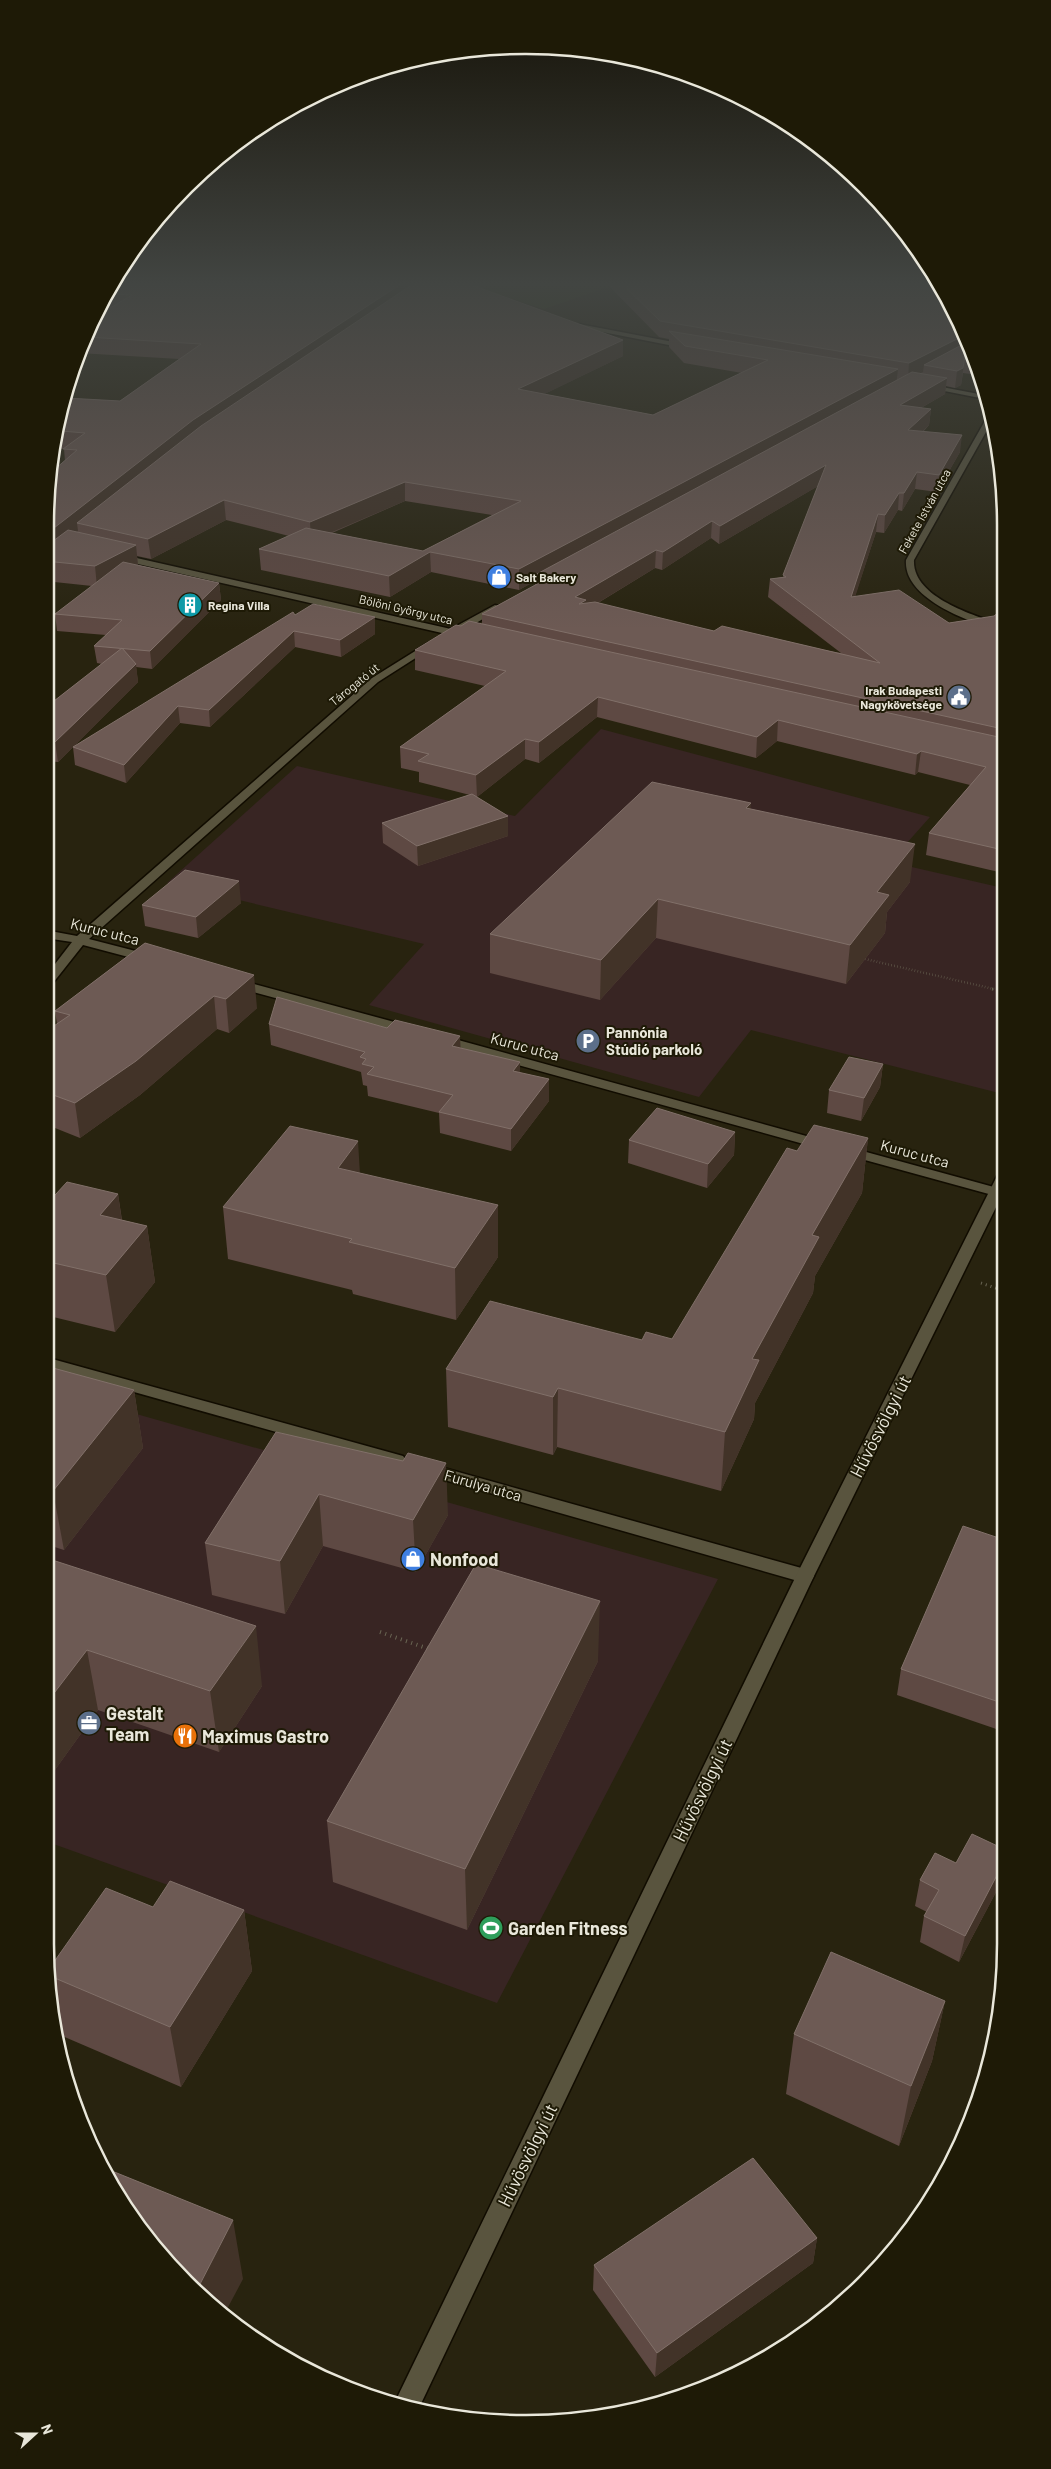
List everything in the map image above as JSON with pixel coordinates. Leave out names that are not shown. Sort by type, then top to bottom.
[{"type":"street","name":"Fekete István utca","points":[[986,426],[910,560],[909,571],[914,581],[939,600],[962,612],[997,626]]},
{"type":"street","name":"Bölöni György utca","points":[[106,554],[472,636]]},
{"type":"street","name":"Tárogató út","points":[[54,973],[80,940],[375,680],[452,632],[504,604]]},
{"type":"street","name":"Kuruc utca","points":[[54,936],[80,940],[166,964]]},
{"type":"street","name":"Kuruc utca","points":[[223,979],[427,1035],[997,1183]]},
{"type":"street","name":"Hűvösvölgyi út","points":[[409,2400],[805,1576],[997,1190]]},
{"type":"street","name":"Furulya utca","points":[[54,1365],[805,1576]]},
{"type":"path","points":[[865,959],[997,990]]},
{"type":"path","points":[[380,1632],[432,1650]]},
{"type":"shaded area","points":[[601,729],[930,817],[890,862],[997,887],[997,1092],[751,1030],[699,1097],[369,1005],[424,944],[167,883],[297,766],[515,816]]},
{"type":"shaded area","points":[[54,1391],[718,1579],[497,2003],[54,1844]]},
{"type":"building","points":[[71,399],[120,401],[123,399],[225,399],[193,420],[54,528],[58,467],[77,450],[63,449],[85,433],[63,431]]},
{"type":"building","points":[[241,399],[571,399],[653,415],[686,399],[841,399],[519,569],[430,552],[389,576],[259,549],[306,528],[423,551],[521,501],[405,482],[310,522],[224,500],[148,539],[77,523],[201,426]]},
{"type":"building","points":[[861,399],[910,399],[900,405],[931,409],[908,430],[962,435],[939,475],[917,472],[904,493],[899,493],[885,515],[878,514],[851,597],[899,590],[949,623],[994,616],[997,614],[997,728],[482,614],[550,577],[535,575]],"holes":[[[826,465],[783,575],[786,577],[770,579],[880,663],[722,626],[714,631],[595,602],[579,604],[586,600],[575,597],[656,550],[663,552],[712,521],[720,526]]]},
{"type":"building","points":[[68,530],[136,545],[95,566],[54,562],[54,540]]},
{"type":"building","points":[[123,562],[219,583],[150,651],[94,646],[122,620],[55,614]]},
{"type":"building","points":[[313,604],[375,617],[340,640],[294,631],[209,710],[178,706],[124,765],[73,747],[293,612],[295,615]]},
{"type":"building","points":[[469,621],[997,737],[997,849],[929,833],[986,767],[921,751],[917,754],[778,720],[757,737],[598,697],[539,742],[525,739],[476,775],[418,761],[429,754],[400,747],[506,671],[415,650],[456,625],[461,626]]},
{"type":"building","points":[[122,648],[136,664],[55,742],[54,701]]},
{"type":"building","points":[[652,782],[751,803],[746,808],[915,844],[877,892],[889,895],[850,945],[658,899],[601,960],[490,934]]},
{"type":"building","points":[[472,794],[508,816],[417,846],[382,823]]},
{"type":"building","points":[[185,870],[239,881],[196,917],[142,905]]},
{"type":"building","points":[[145,943],[254,975],[226,999],[214,996],[136,1061],[75,1103],[54,1095],[54,1026],[70,1015],[55,1011]]},
{"type":"building","points":[[277,997],[387,1028],[395,1020],[460,1036],[452,1046],[520,1062],[513,1071],[549,1079],[511,1129],[439,1112],[453,1095],[367,1074],[374,1067],[362,1064],[366,1059],[360,1057],[365,1052],[269,1024]]},
{"type":"building","points":[[849,1057],[883,1064],[864,1098],[829,1090]]},
{"type":"building","points":[[657,1108],[735,1132],[708,1164],[629,1140]]},
{"type":"building","points":[[814,1125],[868,1138],[812,1235],[819,1237],[752,1359],[759,1360],[725,1432],[558,1388],[553,1397],[446,1369],[490,1301],[642,1340],[646,1332],[672,1339],[787,1148],[797,1151]]},
{"type":"building","points":[[290,1126],[358,1141],[338,1168],[498,1205],[455,1268],[349,1242],[352,1239],[223,1207]]},
{"type":"building","points":[[67,1182],[118,1194],[100,1215],[147,1226],[106,1275],[54,1263],[54,1196]]},
{"type":"building","points":[[54,1368],[134,1390],[54,1490]]},
{"type":"building","points":[[276,1432],[403,1461],[408,1453],[446,1463],[413,1520],[319,1494],[280,1561],[205,1543]]},
{"type":"building","points":[[963,1526],[997,1537],[997,1701],[901,1669]]},
{"type":"building","points":[[54,1561],[256,1626],[210,1691],[87,1650],[54,1693]]},
{"type":"building","points":[[476,1564],[600,1601],[465,1869],[327,1821]]},
{"type":"building","points":[[972,1834],[997,1846],[997,1875],[965,1936],[924,1916],[939,1890],[920,1880],[935,1853],[956,1863]]},
{"type":"building","points":[[170,1881],[244,1910],[170,2027],[55,1978],[55,1961],[106,1888],[153,1907]]},
{"type":"building","points":[[831,1952],[945,2001],[911,2086],[794,2034]]},
{"type":"building","points":[[753,2158],[817,2238],[657,2353],[594,2265]]},
{"type":"building","points":[[113,2171],[233,2220],[200,2284],[151,2231],[133,2206]]},
{"type":"place","name":"Salt Bakery","points":[[499,577]]},
{"type":"place","name":"Regina Villa","points":[[190,605]]},
{"type":"place","name":"Irak Budapesti Nagykövetsége","points":[[959,697]]},
{"type":"place","name":"Pannónia Stúdió parkoló","points":[[588,1041]]},
{"type":"place","name":"Nonfood","points":[[413,1559]]},
{"type":"place","name":"Gestalt Team","points":[[89,1723]]},
{"type":"place","name":"Maximus Gastro","points":[[185,1736]]},
{"type":"place","name":"Garden Fitness","points":[[491,1928]]}]
